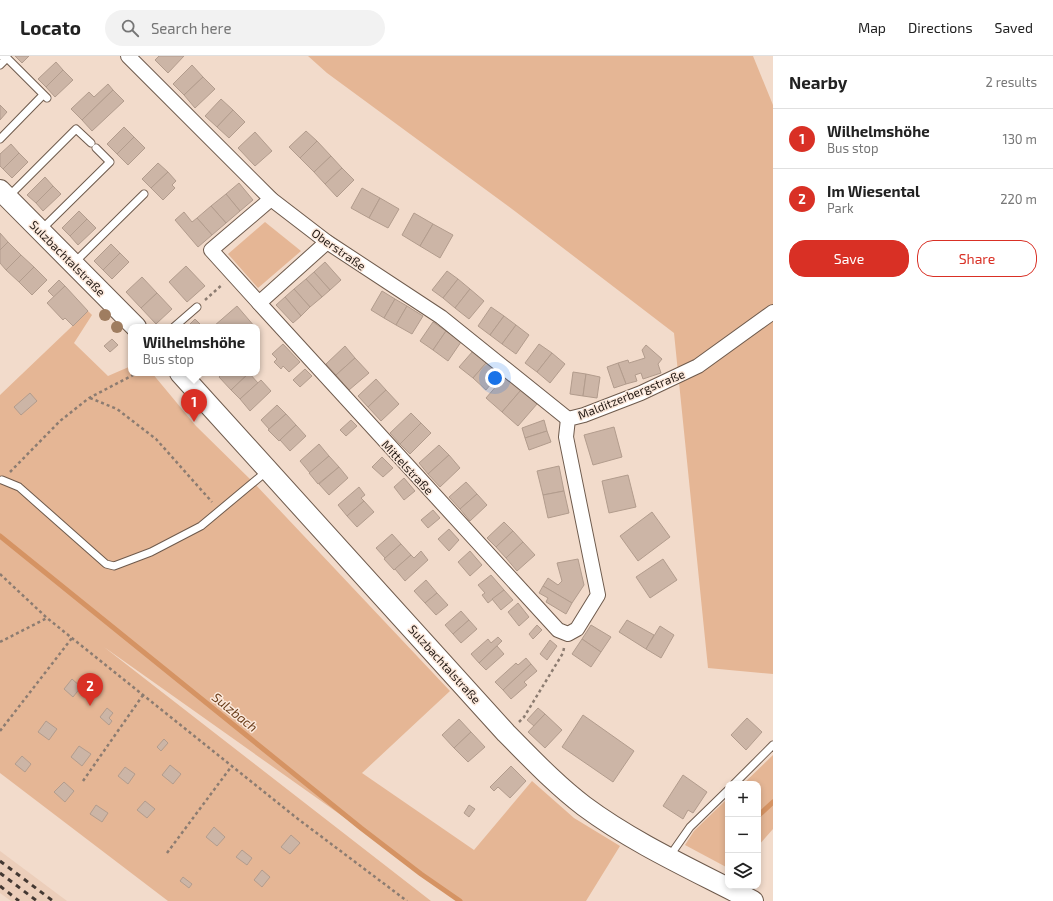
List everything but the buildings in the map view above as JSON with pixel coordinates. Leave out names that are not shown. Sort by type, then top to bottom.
[{"type":"main road","name":"Sulzbachtalstraße","points":[[4,194],[133,324]]},
{"type":"main road","name":"Sulzbachtalstraße","points":[[183,376],[506,733],[549,777],[584,806],[619,830],[754,901]]},
{"type":"street","name":"Oberstraße","points":[[128,56],[271,199],[327,242],[441,317],[568,419]]},
{"type":"street","name":"Mittelstraße","points":[[271,199],[211,250],[558,630]]},
{"type":"street","points":[[259,303],[327,242]]},
{"type":"street","name":"Malditzerbergstraße","points":[[558,630],[568,634],[577,629],[598,594],[566,437],[568,419],[584,415],[642,393],[698,366],[773,312]]},
{"type":"lane","points":[[0,66],[4,57],[45,96],[0,139]]},
{"type":"lane","points":[[4,194],[76,129],[110,162],[40,230]]},
{"type":"lane","points":[[74,264],[144,194]]},
{"type":"lane","points":[[177,324],[197,307]]},
{"type":"lane","points":[[2,480],[19,487],[106,564],[114,566],[151,552],[201,526],[269,470]]},
{"type":"lane","points":[[737,781],[773,745]]},
{"type":"lane","points":[[669,857],[690,827],[725,793]]},
{"type":"path","points":[[197,307],[234,275]]},
{"type":"path","points":[[2,480],[60,421],[89,398],[131,376]]},
{"type":"path","points":[[89,398],[117,409],[156,438],[219,511]]},
{"type":"path","points":[[0,574],[47,618],[142,695],[298,819],[407,901]]},
{"type":"path","points":[[0,642],[47,618]]},
{"type":"path","points":[[0,731],[72,638]]},
{"type":"path","points":[[524,717],[563,653]]},
{"type":"path","points":[[83,781],[142,695]]},
{"type":"path","points":[[167,853],[232,766]]},
{"type":"shaded area","points":[[308,56],[753,56],[773,105],[773,674],[708,668],[674,333],[516,212],[327,73]]},
{"type":"shaded area","points":[[265,222],[301,251],[258,288],[228,254]]},
{"type":"shaded area","points":[[88,311],[92,315],[74,343],[108,376],[128,367],[128,376],[154,376],[196,426],[254,483],[450,691],[362,773],[474,850],[532,781],[574,818],[620,846],[586,901],[462,901],[104,647],[431,901],[168,901],[0,773],[0,395]]},
{"type":"shaded area","points":[[773,755],[773,829],[761,843],[761,781],[746,781]]},
{"type":"shaded area","points":[[725,801],[725,866],[685,845],[694,831]]},
{"type":"shaded area","points":[[0,851],[67,901],[11,901],[0,893]]},
{"type":"waterway","name":"Sulzbach","points":[[0,536],[361,828],[421,874],[460,901]]},
{"type":"waterway","points":[[761,813],[773,802]]},
{"type":"railway","points":[[0,861],[53,901]]},
{"type":"railway","points":[[0,873],[37,901]]},
{"type":"railway","points":[[0,886],[19,901]]},
{"type":"place","name":"Wilhelmshöhe","points":[[194,422]]},
{"type":"place","name":"Im Wiesental","points":[[90,706]]}]
